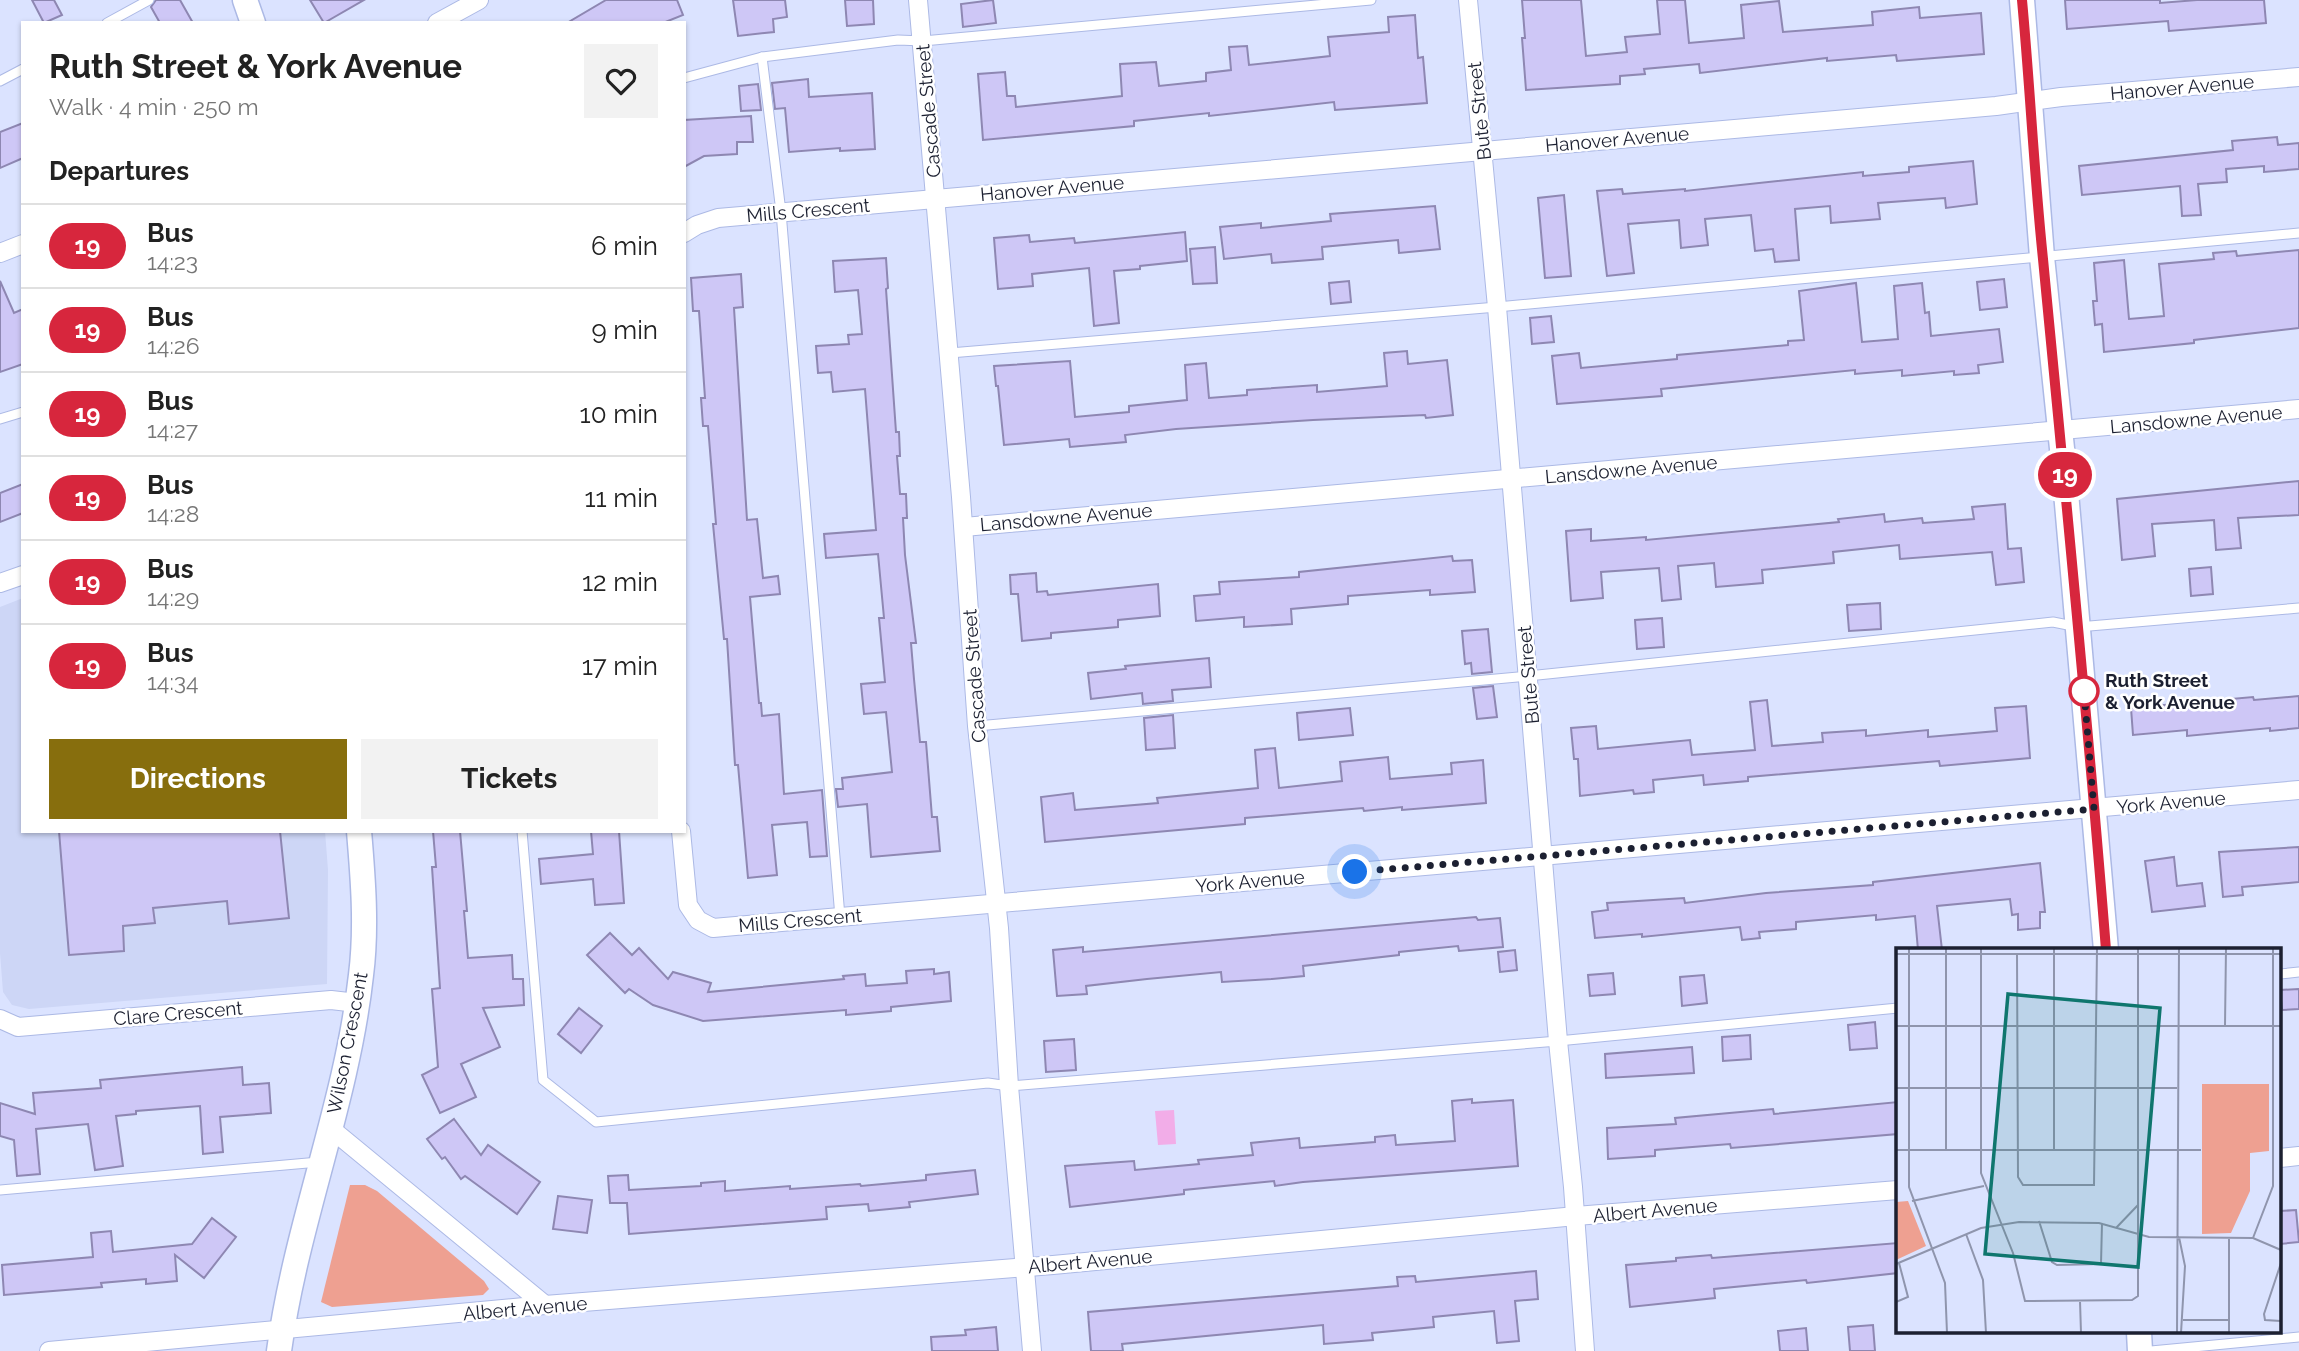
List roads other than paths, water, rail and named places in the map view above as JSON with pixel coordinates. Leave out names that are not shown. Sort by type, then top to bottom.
[{"type":"street","points":[[245,0],[252,21]]},
{"type":"street","points":[[441,21],[479,0]]},
{"type":"street","name":"Cascade Street","points":[[918,0],[950,353],[977,726],[996,903],[1032,1351]]},
{"type":"street","name":"Bute Street","points":[[1468,0],[1497,307],[1558,1041],[1576,1216],[1585,1351]]},
{"type":"street","points":[[2022,0],[2032,101],[2042,257],[2106,948]]},
{"type":"street","name":"Hanover Avenue","points":[[935,198],[1996,106],[2299,77]]},
{"type":"street","name":"Mills Crescent","points":[[686,232],[718,218],[935,198]]},
{"type":"street","points":[[0,253],[21,245]]},
{"type":"street","name":"Lansdowne Avenue","points":[[964,527],[2299,410]]},
{"type":"street","points":[[0,583],[21,576]]},
{"type":"street","name":"York Avenue","points":[[996,903],[2299,790]]},
{"type":"street","name":"Wilson Crescent","points":[[281,1341],[320,1162],[345,1071],[362,973],[359,833]]},
{"type":"street","name":"Mills Crescent","points":[[681,833],[688,905],[698,920],[713,928],[996,903]]},
{"type":"street","name":"Clare Crescent","points":[[0,1019],[18,1027],[331,1000],[357,1003]]},
{"type":"street","name":"Wilson Crescent","points":[[331,1128],[545,1306]]},
{"type":"street","name":"Albert Avenue","points":[[49,1351],[281,1341],[545,1306],[1896,1190]]},
{"type":"lane","points":[[111,21],[149,0]]},
{"type":"lane","points":[[686,77],[762,57],[898,40],[923,41],[1371,0]]},
{"type":"lane","points":[[762,57],[781,212],[840,916]]},
{"type":"lane","points":[[0,81],[21,70]]},
{"type":"lane","points":[[950,353],[1497,307],[2299,233]]},
{"type":"lane","points":[[0,419],[21,413]]},
{"type":"lane","points":[[977,726],[1528,676],[2053,622],[2078,627],[2299,608]]},
{"type":"lane","points":[[522,833],[543,1080],[596,1122],[988,1083],[1009,1086],[1558,1041],[1896,1008]]},
{"type":"lane","points":[[0,1190],[320,1162]]},
{"type":"lane","points":[[2151,1351],[2299,1337]]},
{"type":"place","name":"Ruth Street & York Avenue","points":[[2084,691]]}]
